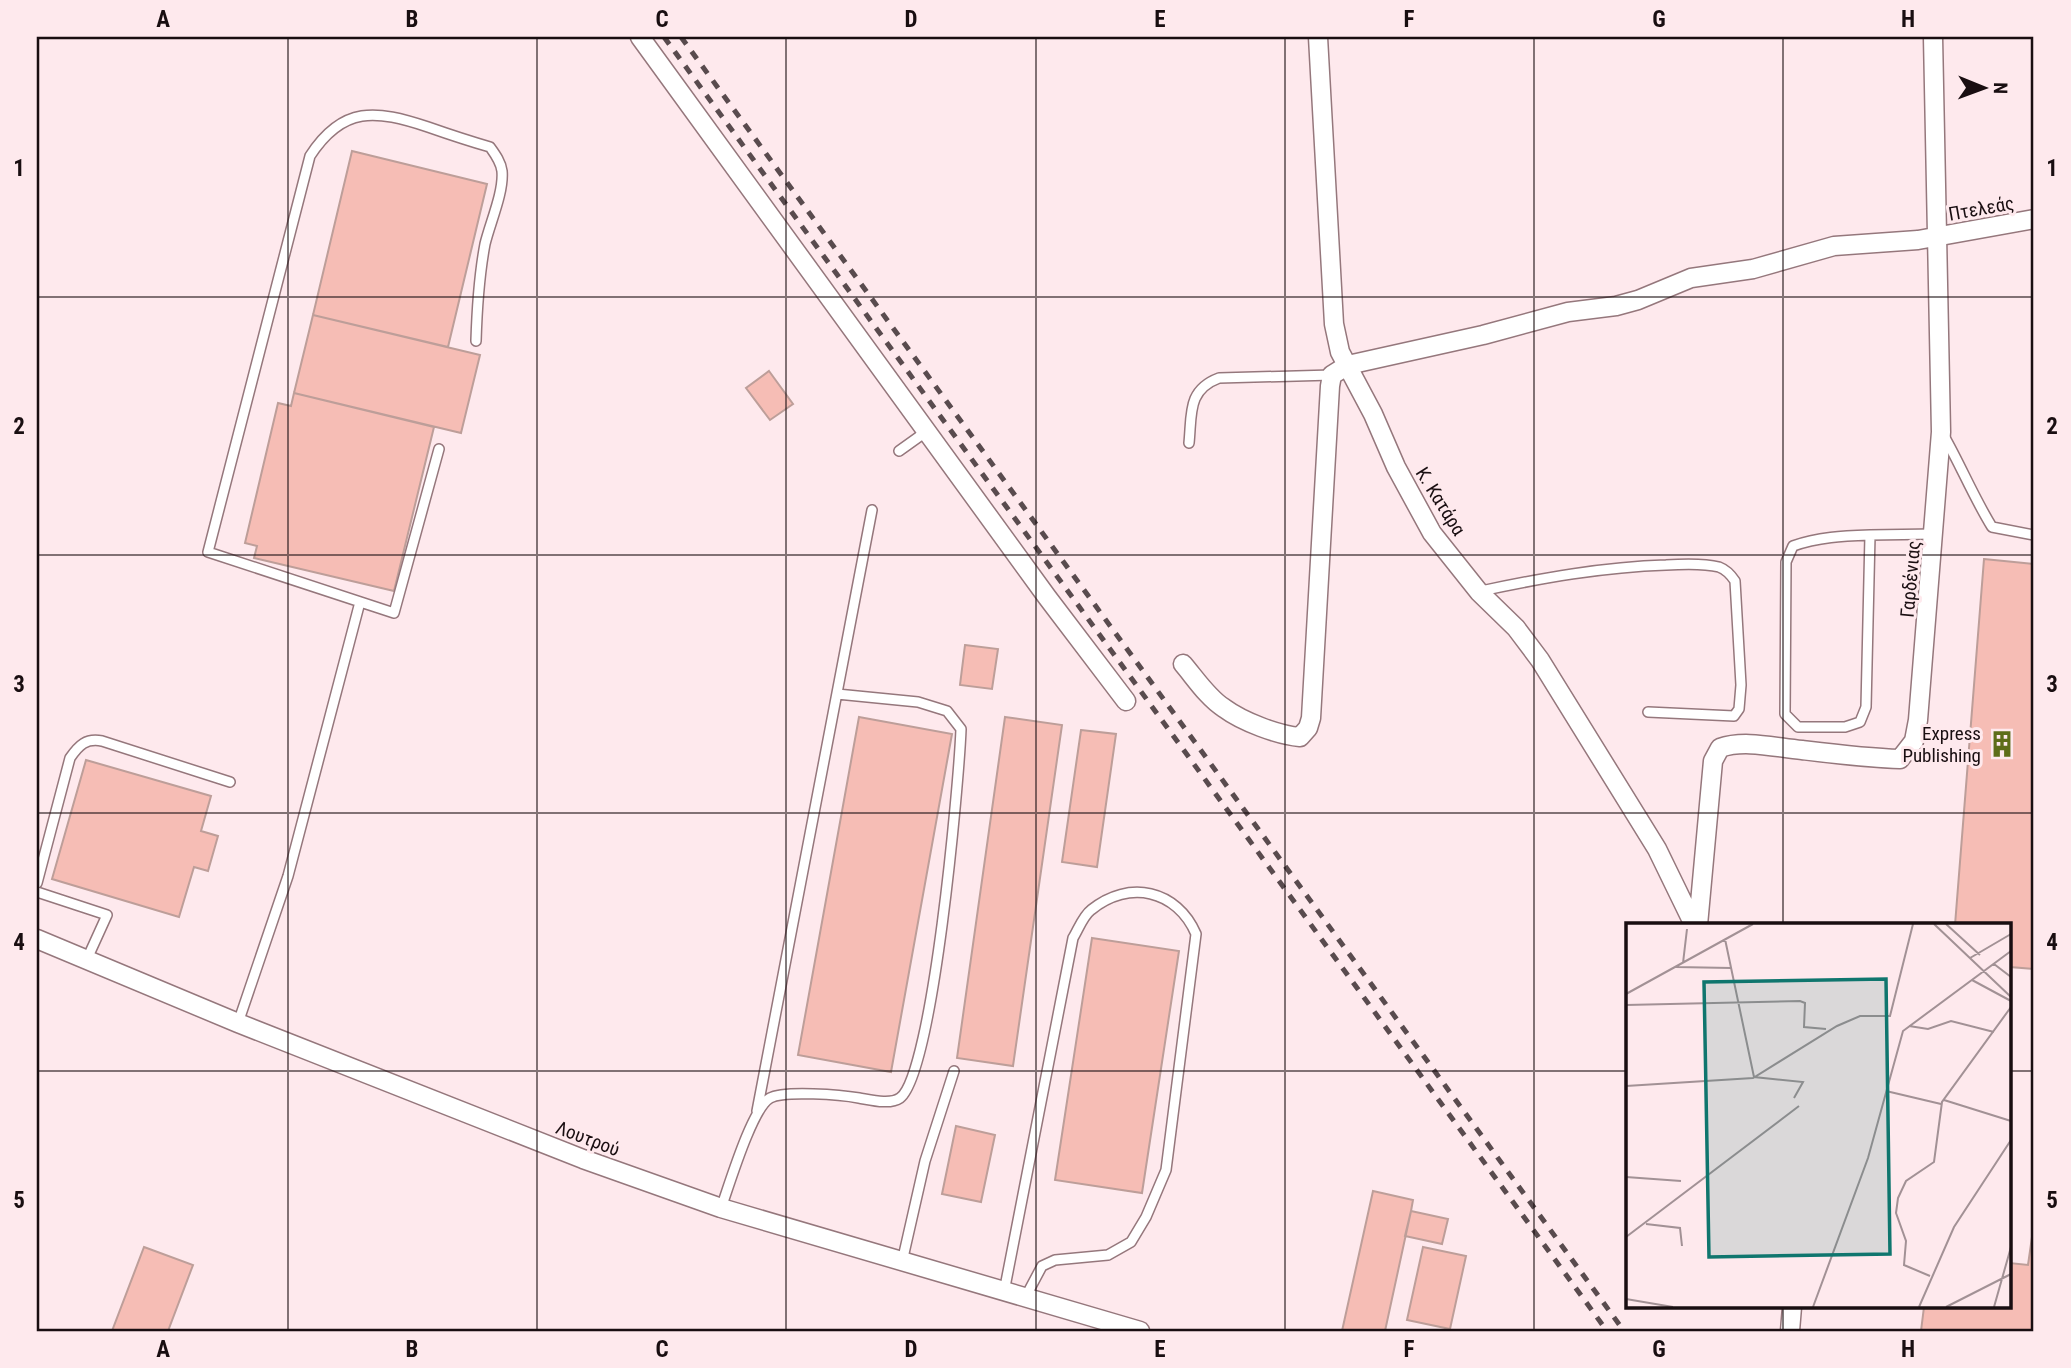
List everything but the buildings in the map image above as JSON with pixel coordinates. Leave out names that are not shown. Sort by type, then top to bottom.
[{"type":"street","points":[[640,37],[1046,597],[1126,701]]},
{"type":"street","name":"Κ. Κατάρα","points":[[1318,37],[1334,324],[1340,352],[1340,370],[1373,414],[1396,467],[1432,533],[1479,592],[1516,628],[1558,688],[1657,849],[1695,923]]},
{"type":"street","name":"Γαρδένιας","points":[[1696,923],[1713,761],[1720,748],[1729,745],[1761,746],[1900,759],[1913,741],[1918,720],[1941,432],[1933,37]]},
{"type":"street","name":"Πτελεάς","points":[[1340,370],[1568,312],[1616,306],[1638,300],[1690,278],[1753,269],[1835,246],[1936,237],[2034,219]]},
{"type":"street","points":[[1183,664],[1223,708],[1269,730],[1291,736],[1300,737],[1308,728],[1311,718],[1324,467],[1340,370]]},
{"type":"street","name":"Λουτρού","points":[[37,939],[238,1023],[583,1159],[721,1209],[1140,1331]]},
{"type":"street","points":[[1790,1331],[1792,1308]]},
{"type":"lane","points":[[439,449],[394,613],[208,552],[310,156],[328,133],[339,125],[366,115],[395,116],[490,147],[497,157],[502,170],[501,187],[485,246],[477,308],[476,341]]},
{"type":"lane","points":[[1189,443],[1194,396],[1205,383],[1219,378],[1340,370]]},
{"type":"lane","points":[[899,450],[927,431]]},
{"type":"lane","points":[[1941,432],[1958,461],[1974,499],[1992,527],[2034,534]]},
{"type":"lane","points":[[721,1209],[757,1113],[872,510]]},
{"type":"lane","points":[[1870,535],[1866,707],[1860,722],[1845,727],[1798,727],[1785,714],[1786,562],[1793,546],[1812,539],[1870,535],[1934,534]]},
{"type":"lane","points":[[1479,592],[1540,579],[1626,566],[1682,565],[1720,568],[1730,573],[1735,582],[1741,685],[1739,709],[1734,716],[1648,712]]},
{"type":"lane","points":[[238,1023],[288,876],[360,602]]},
{"type":"lane","points":[[757,1113],[769,1098],[783,1094],[897,1101],[907,1093],[915,1068],[933,987],[950,862],[961,729],[947,711],[918,702],[837,694]]},
{"type":"lane","points":[[37,883],[71,758],[84,742],[93,739],[102,741],[230,782]]},
{"type":"lane","points":[[37,892],[107,915],[87,959]]},
{"type":"lane","points":[[1004,1292],[1073,938],[1089,911],[1126,892],[1151,893],[1172,902],[1189,917],[1196,934],[1166,1170],[1146,1217],[1131,1242],[1108,1255],[1055,1260],[1042,1266],[1025,1298]]},
{"type":"lane","points":[[902,1262],[925,1161],[954,1071]]},
{"type":"railway","points":[[664,37],[1607,1331]]},
{"type":"railway","points":[[681,37],[1624,1331]]},
{"type":"place","name":"Express Publishing","points":[[2002,744]]}]
